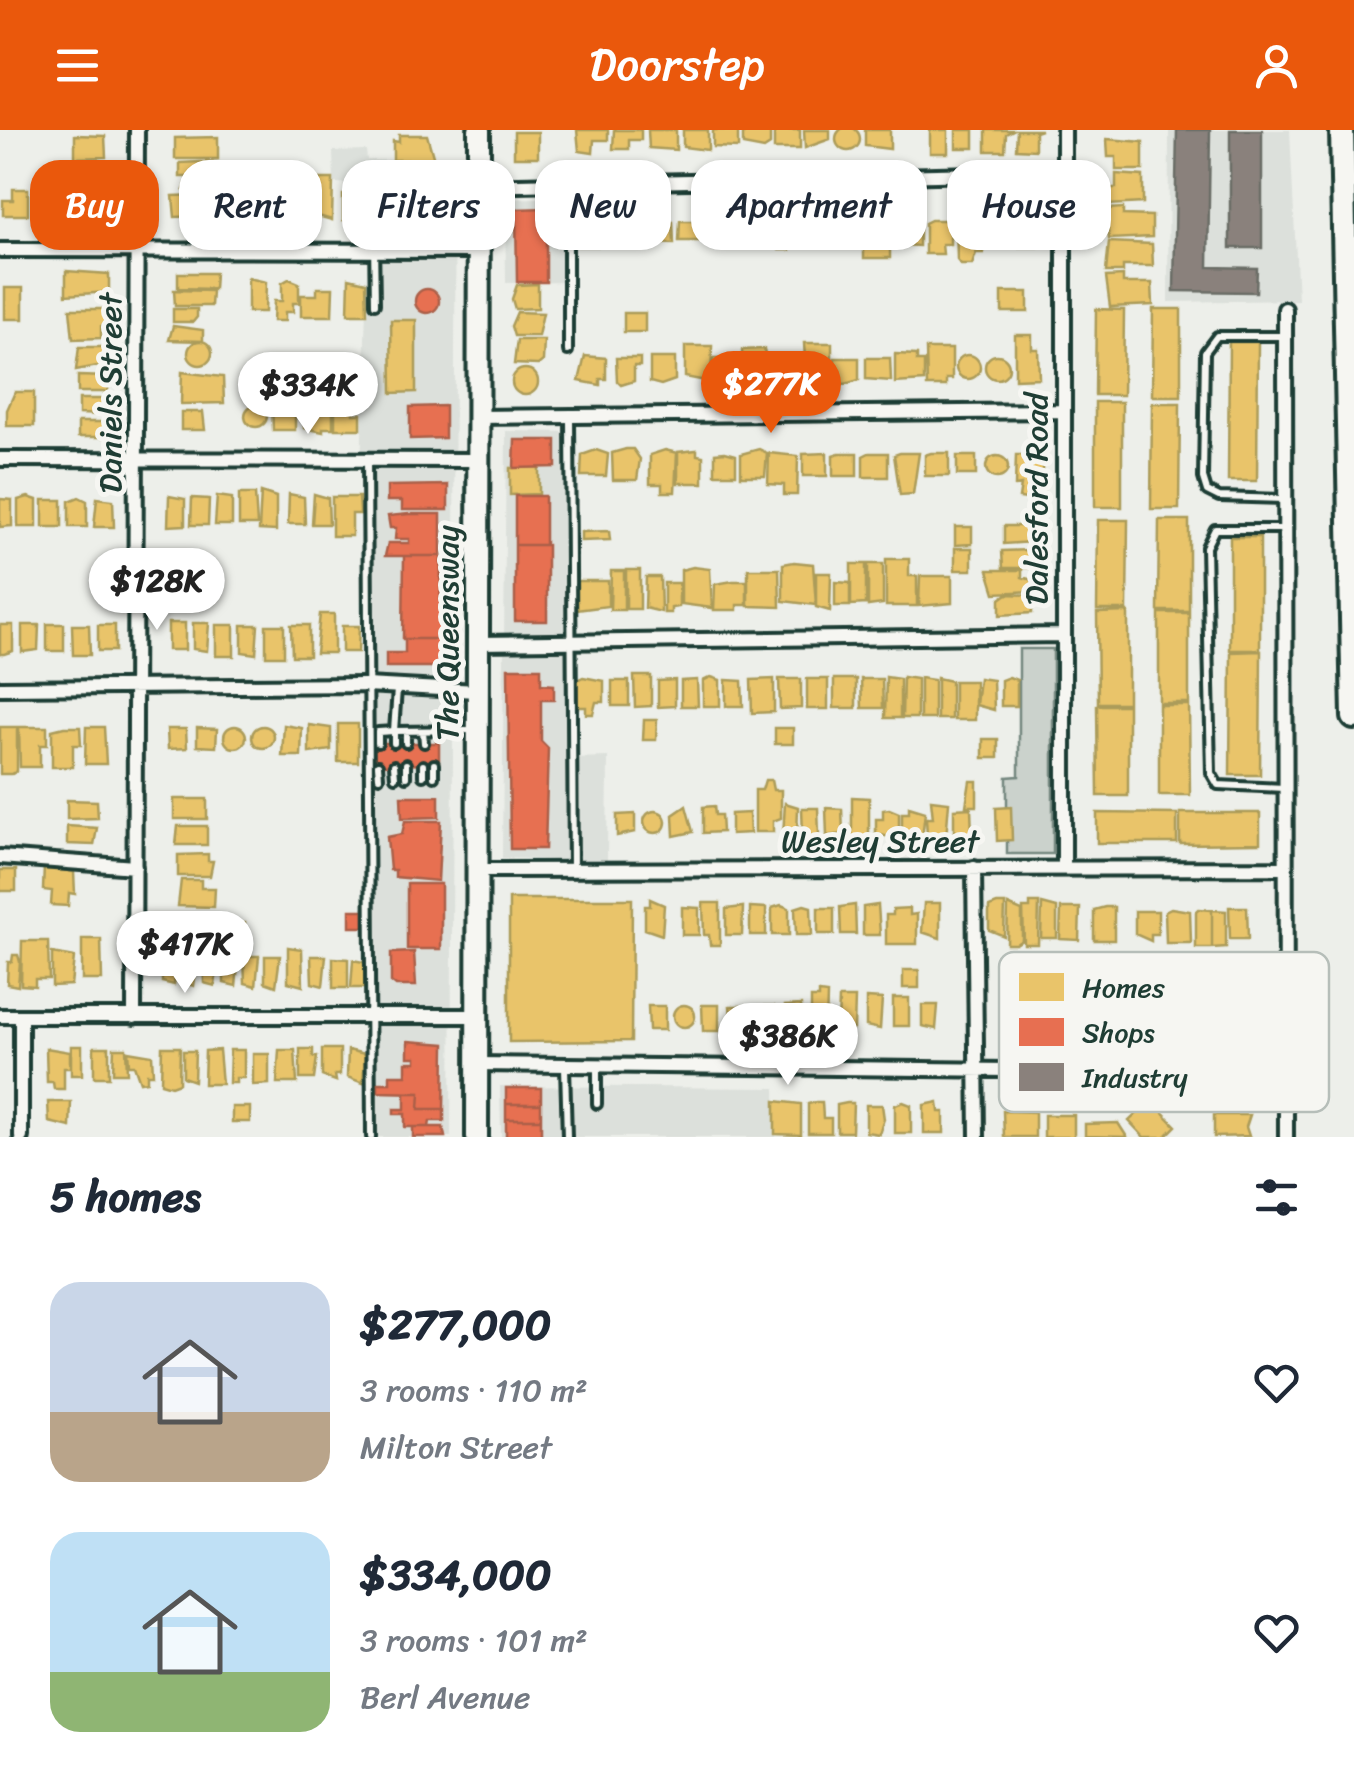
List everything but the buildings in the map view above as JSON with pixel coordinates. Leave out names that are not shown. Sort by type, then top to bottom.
[{"type":"highway","points":[[1342,130],[1354,716]]},
{"type":"main road","name":"The Queensway","points":[[478,160],[479,130]]},
{"type":"main road","name":"The Queensway","points":[[478,251],[478,1137]]},
{"type":"street","name":"Daniels Street","points":[[137,130],[137,160]]},
{"type":"street","name":"Dalesford Road","points":[[1064,130],[1064,160]]},
{"type":"street","points":[[671,181],[947,175]]},
{"type":"street","points":[[0,250],[30,250]]},
{"type":"street","name":"Daniels Street","points":[[134,1017],[138,250]]},
{"type":"street","points":[[138,250],[478,251]]},
{"type":"street","name":"Dalesford Road","points":[[1064,250],[1064,868]]},
{"type":"street","points":[[1285,309],[1285,952]]},
{"type":"street","points":[[478,416],[1064,411]]},
{"type":"street","points":[[0,459],[478,460]]},
{"type":"street","points":[[477,643],[1064,634]]},
{"type":"street","points":[[0,688],[366,685],[477,691]]},
{"type":"street","points":[[0,857],[135,867]]},
{"type":"street","points":[[974,868],[977,1137]]},
{"type":"street","name":"Wesley Street","points":[[477,870],[1284,868]]},
{"type":"street","points":[[0,1016],[477,1016]]},
{"type":"street","points":[[22,1016],[22,1137]]},
{"type":"street","points":[[477,1064],[999,1069]]},
{"type":"street","points":[[1286,1112],[1286,1137]]},
{"type":"lane","points":[[568,250],[568,351]]},
{"type":"lane","points":[[374,304],[376,251]]},
{"type":"lane","points":[[1284,336],[1217,336],[1206,352],[1203,478],[1207,490],[1219,498],[1286,499]]},
{"type":"lane","points":[[570,417],[572,871]]},
{"type":"lane","points":[[368,458],[366,685],[371,1137]]},
{"type":"lane","points":[[1284,788],[1218,784],[1210,772],[1206,547],[1215,529],[1285,528]]},
{"type":"lane","points":[[394,743],[397,687]]},
{"type":"lane","points":[[423,730],[424,743]]},
{"type":"lane","points":[[434,743],[435,730]]},
{"type":"lane","points":[[378,743],[378,732],[476,730]]},
{"type":"lane","points":[[406,731],[406,743]]},
{"type":"lane","points":[[394,764],[394,777]]},
{"type":"lane","points":[[406,764],[406,777]]},
{"type":"lane","points":[[423,776],[424,764]]},
{"type":"lane","points":[[434,764],[434,777]]},
{"type":"lane","points":[[378,765],[378,777]]},
{"type":"lane","points":[[566,1066],[566,1137]]},
{"type":"lane","points":[[597,1066],[598,1104]]},
{"type":"shaded area","points":[[1169,130],[1290,130],[1298,300],[1168,302]]},
{"type":"shaded area","points":[[366,150],[367,160],[342,160],[342,183],[334,183],[333,151]]},
{"type":"shaded area","points":[[535,198],[535,250],[574,250],[575,282],[506,283],[506,250],[515,250],[515,199]]},
{"type":"shaded area","points":[[368,250],[456,250],[451,1137],[365,1137],[361,470]]},
{"type":"shaded area","points":[[506,431],[572,432],[574,758],[608,757],[607,861],[502,858]]},
{"type":"shaded area","points":[[1019,649],[1053,649],[1053,854],[1007,854],[1007,777],[1019,776]]},
{"type":"shaded area","points":[[500,1086],[775,1088],[776,1137],[501,1137]]}]
